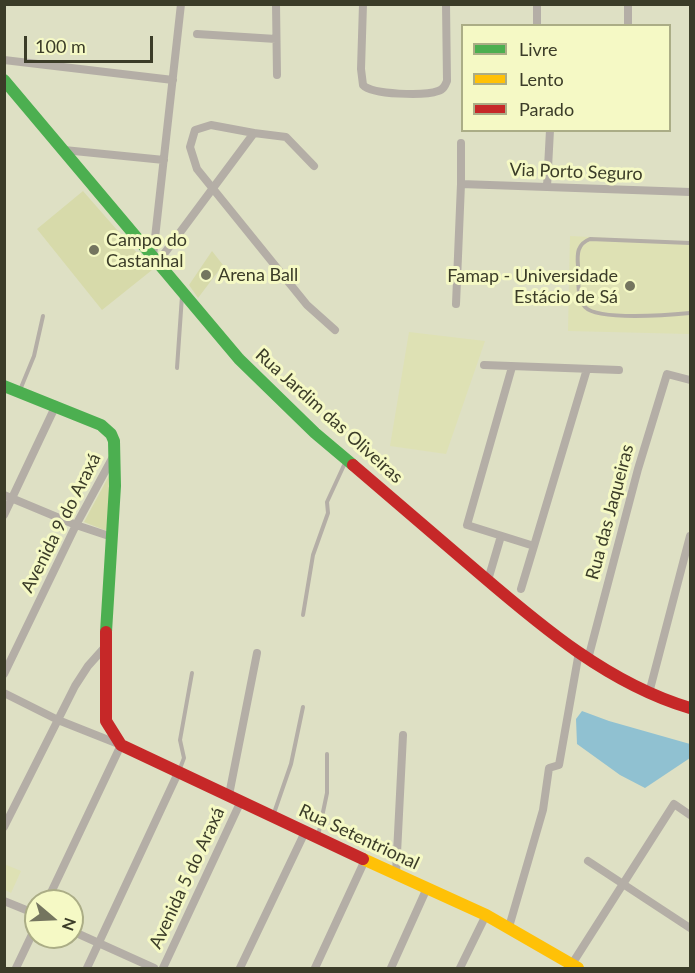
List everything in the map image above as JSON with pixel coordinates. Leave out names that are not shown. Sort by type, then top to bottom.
[{"type":"street","points":[[156,259],[181,4]]},
{"type":"street","points":[[276,4],[277,75]]},
{"type":"street","points":[[363,4],[361,78],[363,85],[366,89],[379,92],[415,93],[437,92],[444,87],[447,77],[446,4]]},
{"type":"street","points":[[537,4],[537,24]]},
{"type":"street","points":[[628,4],[628,24]]},
{"type":"street","points":[[197,34],[276,39]]},
{"type":"street","points":[[4,60],[173,80]]},
{"type":"street","name":"Rua Jardim das Oliveiras","points":[[4,80],[239,359],[315,433],[539,624],[583,656],[649,693],[690,708]]},
{"type":"street","points":[[314,166],[286,137],[254,134],[211,125],[195,130],[190,147],[197,169],[307,305],[335,330]]},
{"type":"street","points":[[547,187],[550,132]]},
{"type":"street","points":[[156,259],[214,190],[254,134]]},
{"type":"street","points":[[456,304],[461,143]]},
{"type":"street","points":[[64,150],[164,160]]},
{"type":"street","name":"Via Porto Seguro","points":[[461,184],[690,192]]},
{"type":"street","points":[[484,365],[619,370]]},
{"type":"street","points":[[512,367],[467,525],[534,546]]},
{"type":"street","points":[[521,589],[587,369]]},
{"type":"street","name":"Rua das Jaqueiras","points":[[509,927],[543,810],[549,768],[559,765],[583,656],[667,374],[690,380]]},
{"type":"street","points":[[4,386],[101,425],[113,437],[115,452],[105,647],[106,721],[121,745],[54,889]]},
{"type":"street","points":[[4,516],[9,497],[56,405]]},
{"type":"street","name":"Avenida 9 do Araxá","points":[[4,674],[76,525],[115,452]]},
{"type":"street","points":[[9,497],[76,525],[112,537]]},
{"type":"street","points":[[488,580],[501,536]]},
{"type":"street","points":[[649,693],[690,536]]},
{"type":"street","points":[[4,827],[83,673],[105,647]]},
{"type":"street","name":"Avenida 5 do Araxá","points":[[163,969],[235,798],[257,653]]},
{"type":"street","name":"Rua Setentrional","points":[[4,693],[58,720],[121,745],[486,915],[575,966]]},
{"type":"street","points":[[396,873],[403,735]]},
{"type":"street","points":[[87,969],[178,773]]},
{"type":"street","points":[[575,966],[623,884],[674,804],[690,815]]},
{"type":"street","points":[[240,969],[305,832]]},
{"type":"street","points":[[315,969],[365,860]]},
{"type":"street","points":[[588,861],[690,928]]},
{"type":"street","points":[[391,969],[427,888]]},
{"type":"street","points":[[4,901],[24,909]]},
{"type":"street","points":[[460,969],[486,915]]},
{"type":"street","points":[[84,937],[154,969]]},
{"type":"street","points":[[16,969],[25,949]]},
{"type":"lane","points":[[690,243],[590,239],[583,242],[578,249],[578,261],[580,300],[589,310],[624,316],[690,314]]},
{"type":"lane","points":[[177,368],[183,292]]},
{"type":"lane","points":[[20,392],[34,356],[43,316]]},
{"type":"lane","points":[[303,615],[313,555],[328,513],[327,502],[347,460]]},
{"type":"lane","points":[[178,773],[184,758],[180,740],[192,673]]},
{"type":"lane","points":[[272,817],[291,764],[303,707]]},
{"type":"lane","points":[[317,838],[327,793],[327,754]]},
{"type":"shaded area","name":"Campo do Castanhal","points":[[83,191],[152,270],[102,310],[37,229]]},
{"type":"shaded area","name":"Famap - Universidade Estácio de Sá","points":[[570,236],[690,242],[690,334],[568,331]]},
{"type":"shaded area","name":"Arena Ball","points":[[212,251],[223,265],[198,298],[189,285]]},
{"type":"shaded area","points":[[409,332],[485,341],[446,454],[390,446]]},
{"type":"shaded area","points":[[111,472],[107,531],[84,522]]},
{"type":"shaded area","points":[[4,864],[21,871],[11,893],[5,890]]},
{"type":"water","points":[[582,711],[690,744],[690,758],[645,788],[620,775],[577,744],[576,719]]},
{"type":"traffic: fast","points":[[4,80],[239,359],[315,433],[353,465]]},
{"type":"traffic: fast","points":[[4,386],[101,425],[111,434],[114,441],[115,486],[106,632]]},
{"type":"traffic: slow","points":[[363,859],[486,915],[578,968]]},
{"type":"traffic: jam","points":[[353,465],[503,593],[578,652],[632,684],[660,698],[690,708]]},
{"type":"traffic: jam","points":[[106,632],[106,721],[121,745],[363,859]]},
{"type":"place","name":"Campo do Castanhal","points":[[94,250]]},
{"type":"place","name":"Arena Ball","points":[[206,275]]},
{"type":"place","name":"Famap - Universidade Estácio de Sá","points":[[630,286]]}]
